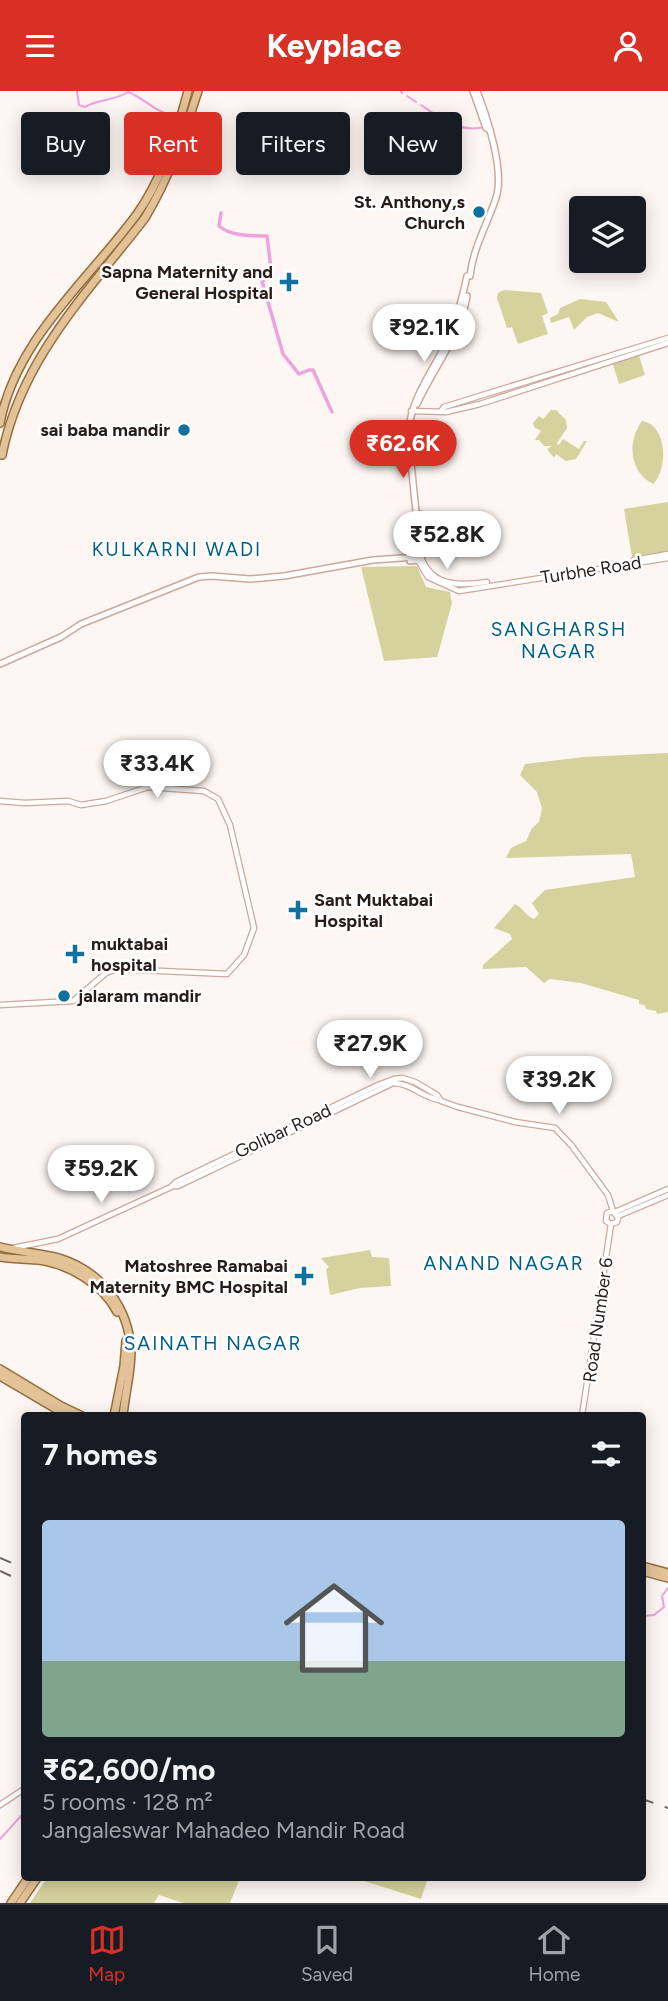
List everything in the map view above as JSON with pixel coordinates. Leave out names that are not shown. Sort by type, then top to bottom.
[{"type":"main road","points":[[182,112],[188,91]]},
{"type":"main road","points":[[192,112],[198,91]]},
{"type":"main road","points":[[0,664],[61,637],[81,624],[199,577],[250,579],[284,576],[369,561],[419,557],[424,547],[411,427],[415,397],[454,326],[478,241],[497,197],[496,161],[488,127],[475,91]]},
{"type":"main road","points":[[0,423],[9,391],[25,356],[139,212],[159,175]]},
{"type":"main road","points":[[2,455],[8,424],[30,372],[56,333],[145,218],[166,175]]},
{"type":"main road","points":[[84,280],[92,286]]},
{"type":"main road","points":[[0,1247],[36,1257]]},
{"type":"main road","points":[[0,1257],[61,1259],[80,1267],[111,1292],[126,1323],[130,1341],[123,1412]]},
{"type":"main road","points":[[115,1412],[127,1366]]},
{"type":"main road","points":[[0,1369],[74,1412]]},
{"type":"main road","points":[[0,1375],[61,1412]]},
{"type":"main road","points":[[646,1567],[668,1573]]},
{"type":"main road","points":[[646,1572],[668,1578]]},
{"type":"main road","points":[[20,1903],[27,1881]]},
{"type":"main road","points":[[11,1903],[34,1881]]},
{"type":"street","points":[[412,411],[446,412],[480,404],[668,341]]},
{"type":"street","points":[[419,557],[429,573],[464,585],[668,556]]},
{"type":"street","name":"Turbhe Road","points":[[419,557],[425,574],[459,591],[668,556]]},
{"type":"street","points":[[0,801],[68,801],[81,804],[106,801],[148,787],[204,791],[218,799],[230,825],[254,928],[244,955],[227,974],[117,969],[106,973],[74,1001],[0,1005]]},
{"type":"street","name":"Golibar Road","points":[[10,1249],[19,1245],[58,1240],[394,1079],[402,1078],[437,1095],[441,1101],[458,1107],[515,1122],[555,1128],[572,1146],[608,1195],[615,1213]]},
{"type":"street","points":[[636,1206],[668,1189]]},
{"type":"street","points":[[615,1213],[617,1221],[611,1224],[606,1221],[605,1217],[609,1212],[615,1213],[668,1195]]},
{"type":"street","name":"Road Number 6","points":[[583,1412],[611,1224]]},
{"type":"street","points":[[36,1257],[37,1244]]},
{"type":"street","points":[[0,1805],[21,1791]]},
{"type":"shaded area","points":[[504,290],[541,293],[548,313],[542,316],[548,334],[518,344],[512,327],[507,328],[497,298],[498,293]]},
{"type":"shaded area","points":[[580,299],[606,302],[619,322],[598,313],[587,317],[574,330],[569,317],[551,323],[550,318],[558,314],[560,308]]},
{"type":"shaded area","points":[[638,352],[645,375],[619,384],[612,361]]},
{"type":"shaded area","points":[[551,410],[556,410],[566,420],[567,428],[557,443],[559,445],[563,439],[579,449],[584,441],[587,441],[576,459],[566,461],[556,454],[554,458],[547,449],[552,446],[544,446],[539,440],[535,440],[541,431],[534,427],[533,423],[539,416],[543,419]]},
{"type":"shaded area","points":[[642,421],[651,424],[657,431],[663,449],[661,469],[653,484],[639,472],[633,456],[634,438]]},
{"type":"shaded area","points":[[668,502],[668,551],[632,557],[624,509]]},
{"type":"shaded area","points":[[417,566],[426,587],[450,592],[452,603],[437,657],[384,661],[361,567]]},
{"type":"shaded area","points":[[668,753],[668,1012],[657,1014],[656,1011],[639,1004],[639,1000],[581,983],[550,979],[544,983],[526,967],[483,969],[483,965],[512,939],[510,934],[494,928],[515,904],[534,919],[539,914],[532,903],[545,890],[635,877],[631,854],[506,858],[511,848],[526,841],[532,828],[539,822],[542,808],[537,792],[520,775],[525,764],[584,757]]},
{"type":"shaded area","points":[[370,1250],[372,1257],[389,1258],[391,1286],[360,1288],[330,1295],[326,1269],[329,1267],[321,1258]]},
{"type":"shaded area","points":[[45,1881],[239,1881],[230,1903],[183,1903],[159,1895],[154,1903],[30,1903]]},
{"type":"shaded area","points":[[364,1881],[427,1881],[421,1899]]},
{"type":"waterway","points":[[77,91],[79,105],[85,107],[128,92],[163,112]]},
{"type":"waterway","points":[[407,96],[416,102]]},
{"type":"waterway","points":[[421,105],[459,127],[485,127]]},
{"type":"waterway","points":[[221,213],[219,226],[229,232],[267,236],[272,277],[262,281],[283,354],[299,374],[313,370],[332,412]]},
{"type":"waterway","points":[[646,1616],[654,1615],[664,1607],[662,1596],[668,1588]]},
{"type":"waterway","points":[[0,1839],[21,1816]]},
{"type":"railway","points":[[0,1558],[21,1567]]},
{"type":"railway","points":[[0,1571],[21,1581]]},
{"type":"railway","points":[[646,1800],[668,1808]]},
{"type":"place","name":"St. Anthony,s Church","points":[[479,212]]},
{"type":"place","name":"Sapna Maternity and General Hospital","points":[[289,282]]},
{"type":"place","name":"sai baba mandir","points":[[184,430]]},
{"type":"place","name":"Sant Muktabai Hospital","points":[[298,910]]},
{"type":"place","name":"muktabai hospital","points":[[75,954]]},
{"type":"place","name":"jalaram mandir","points":[[64,996]]},
{"type":"place","name":"Matoshree Ramabai Maternity BMC Hospital","points":[[304,1276]]},
{"type":"district","name":"KULKARNI WADI","points":[[177,549]]},
{"type":"district","name":"SANGHARSH NAGAR","points":[[559,640]]},
{"type":"district","name":"ANAND NAGAR","points":[[504,1263]]},
{"type":"district","name":"SAINATH NAGAR","points":[[213,1343]]}]
